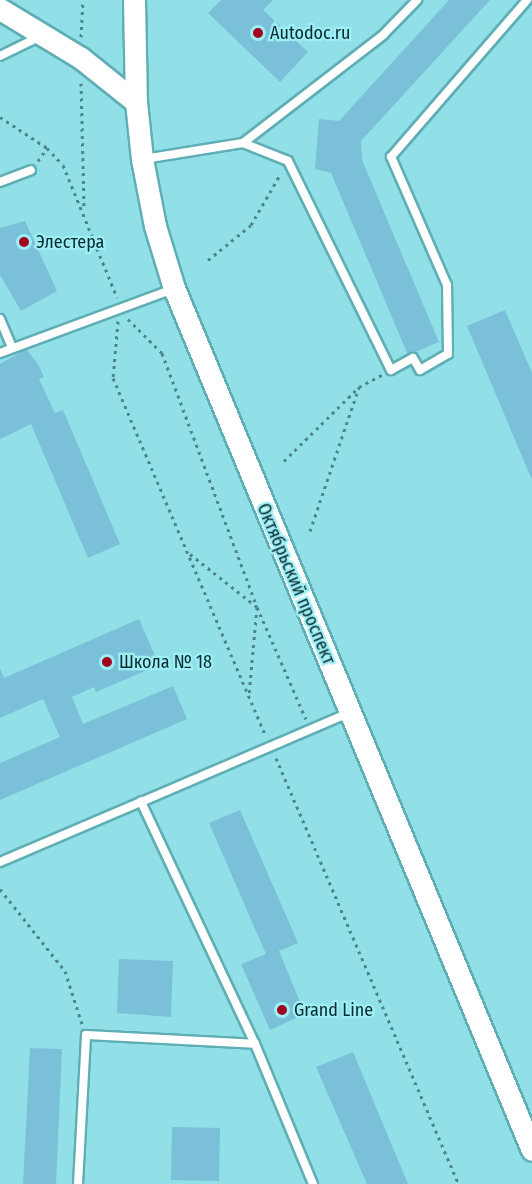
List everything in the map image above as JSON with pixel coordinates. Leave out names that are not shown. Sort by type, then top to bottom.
[{"type":"main road","name":"Октябрьский проспект","points":[[134,0],[136,102],[142,159],[155,226],[174,288],[532,1150]]},
{"type":"main road","points":[[0,9],[81,58],[136,102]]},
{"type":"lane","points":[[142,159],[243,143],[383,35],[417,0]]},
{"type":"lane","points":[[243,143],[288,161],[391,370],[413,358],[420,370],[448,354],[447,285],[391,157],[527,0]]},
{"type":"lane","points":[[0,56],[44,35]]},
{"type":"lane","points":[[0,182],[31,170]]},
{"type":"lane","points":[[0,353],[174,288]]},
{"type":"lane","points":[[0,319],[12,347]]},
{"type":"lane","points":[[0,862],[349,713]]},
{"type":"lane","points":[[141,802],[255,1044],[313,1184]]},
{"type":"lane","points":[[78,1184],[86,1035],[255,1044]]},
{"type":"path","points":[[83,0],[81,58],[84,209]]},
{"type":"path","points":[[0,117],[47,148],[63,165],[84,209],[116,290],[119,310],[112,378],[459,1184]]},
{"type":"path","points":[[208,260],[251,225],[288,161]]},
{"type":"path","points":[[119,310],[162,353],[257,607],[310,728]]},
{"type":"path","points":[[284,461],[359,387],[391,370]]},
{"type":"path","points":[[310,531],[359,387]]},
{"type":"path","points":[[187,552],[257,607]]},
{"type":"path","points":[[249,696],[257,607]]},
{"type":"path","points":[[0,889],[65,971],[86,1035]]},
{"type":"building","name":"Autodoc.ru","points":[[221,0],[273,0],[263,10],[308,52],[280,82],[208,13]]},
{"type":"building","points":[[449,0],[490,0],[361,141],[362,160],[439,342],[408,355],[331,173],[315,169],[319,119],[339,121]]},
{"type":"building","points":[[25,221],[57,291],[21,311],[0,275],[0,228]]},
{"type":"building","points":[[505,310],[532,373],[532,480],[467,326]]},
{"type":"building","points":[[26,349],[38,364],[44,377],[39,379],[55,413],[63,410],[120,544],[88,558],[31,424],[0,439],[0,364]]},
{"type":"building","points":[[139,619],[159,665],[96,692],[94,687],[72,697],[83,724],[173,686],[187,719],[0,800],[0,763],[60,737],[43,699],[0,718],[0,668],[4,678]]},
{"type":"building","points":[[240,810],[298,943],[279,951],[305,1014],[270,1030],[241,964],[266,954],[209,823]]},
{"type":"building","points":[[119,959],[173,961],[171,1017],[117,1013]]},
{"type":"building","points":[[30,1048],[62,1049],[56,1184],[23,1184]]},
{"type":"building","points":[[353,1052],[408,1184],[367,1184],[316,1067]]},
{"type":"building","points":[[172,1127],[220,1128],[219,1181],[171,1180]]},
{"type":"place","name":"Autodoc.ru","points":[[258,33]]},
{"type":"place","name":"Элестера","points":[[24,242]]},
{"type":"place","name":"Школа № 18","points":[[107,662]]},
{"type":"place","name":"Grand Line","points":[[282,1010]]}]
